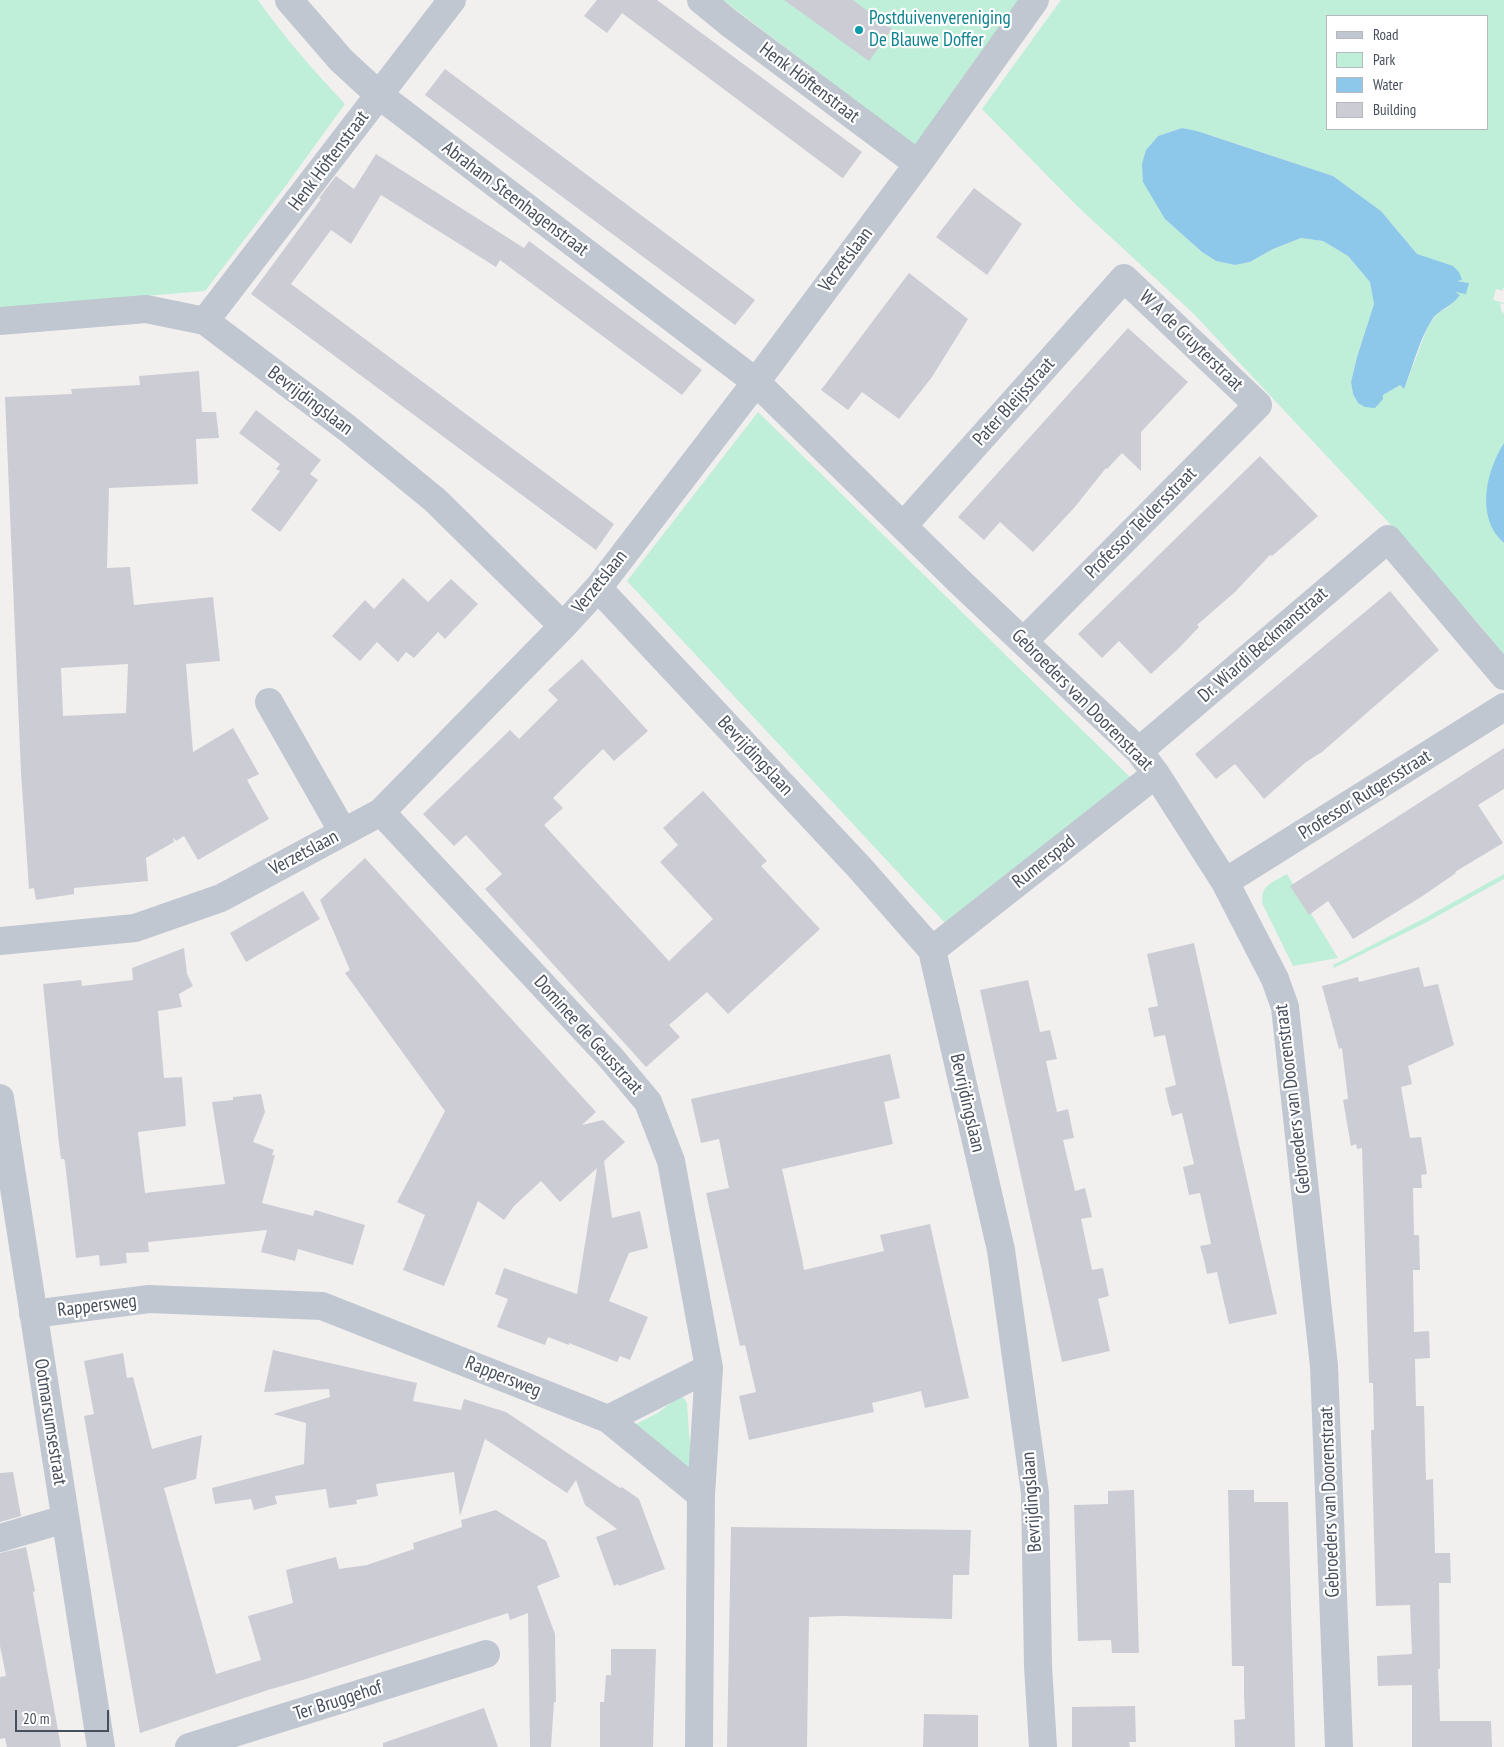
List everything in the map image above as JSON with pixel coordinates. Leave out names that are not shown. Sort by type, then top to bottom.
[{"type":"street","name":"Abraham Steenhagenstraat","points":[[289,0],[341,60],[379,95],[756,382]]},
{"type":"street","name":"Henk Höftenstraat","points":[[205,321],[452,0]]},
{"type":"street","name":"Henk Höftenstraat","points":[[701,0],[918,164]]},
{"type":"street","name":"Verzetslaan","points":[[0,941],[135,928],[221,898],[381,812],[598,588],[756,382],[918,164],[1035,0]]},
{"type":"street","name":"W A de Gruyterstraat","points":[[1124,278],[1258,405]]},
{"type":"street","name":"Pater Bleijsstraat","points":[[903,526],[1124,278]]},
{"type":"street","name":"Bevrijdingslaan","points":[[0,321],[146,309],[205,321],[347,428],[436,500],[563,626]]},
{"type":"street","name":"Gebroeders van Doorenstraat","points":[[756,382],[1139,752],[1156,774],[1225,882],[1275,979],[1285,1008],[1324,1366],[1339,1747]]},
{"type":"street","name":"Professor Teldersstraat","points":[[1024,641],[1258,405]]},
{"type":"street","name":"Dr. Wiardi Beckmanstraat","points":[[1139,752],[1388,539],[1504,676]]},
{"type":"street","name":"Bevrijdingslaan","points":[[598,588],[859,867],[932,950],[1001,1250],[1035,1494],[1038,1666],[1043,1747]]},
{"type":"street","points":[[269,702],[343,832]]},
{"type":"street","name":"Professor Rutgersstraat","points":[[1225,882],[1504,707]]},
{"type":"street","name":"Rumerspad","points":[[932,950],[1156,774]]},
{"type":"street","name":"Dominee de Geusstraat","points":[[381,812],[611,1058],[648,1102],[672,1161],[709,1368],[701,1495]]},
{"type":"street","name":"Ootmarsumsestraat","points":[[0,1098],[32,1314],[101,1747]]},
{"type":"street","name":"Rappersweg","points":[[32,1314],[149,1299],[322,1306],[608,1419],[701,1495]]},
{"type":"street","points":[[608,1419],[709,1368]]},
{"type":"street","points":[[700,1747],[701,1495]]},
{"type":"street","points":[[0,1538],[65,1519]]},
{"type":"street","name":"Ter Bruggehof","points":[[189,1747],[486,1654]]},
{"type":"green space","points":[[0,0],[258,0],[278,28],[345,104],[287,184],[205,291],[0,308]]},
{"type":"green space","points":[[723,0],[1019,0],[917,147]]},
{"type":"green space","points":[[1061,0],[1504,0],[1504,287],[1502,290],[1504,291],[1496,289],[1493,300],[1504,303],[1500,303],[1504,314],[1504,443],[1493,466],[1489,480],[1487,507],[1489,521],[1495,533],[1504,543],[1504,656],[1485,631],[1392,526],[1194,314],[1076,205],[982,109]],"holes":[[[1182,128],[1197,131],[1333,176],[1381,211],[1417,254],[1461,280],[1457,281],[1468,283],[1455,292],[1459,294],[1447,308],[1439,312],[1428,326],[1404,389],[1400,385],[1383,395],[1358,403],[1353,394],[1351,382],[1374,304],[1370,282],[1348,256],[1323,241],[1301,238],[1273,249],[1250,262],[1235,265],[1216,261],[1202,252],[1165,219],[1146,150],[1158,136]]]},
{"type":"green space","points":[[758,412],[1131,778],[946,924],[627,581]]},
{"type":"green space","points":[[1287,874],[1338,958],[1293,966],[1263,905],[1262,898],[1268,885]]},
{"type":"green space","points":[[1504,874],[1504,879],[1425,923],[1334,968],[1333,965],[1423,919]]},
{"type":"green space","points":[[683,1397],[687,1403],[693,1464],[685,1471],[679,1471],[636,1424],[658,1413],[674,1400]]},
{"type":"water","points":[[1182,128],[1197,131],[1333,176],[1381,211],[1417,254],[1453,266],[1459,272],[1462,280],[1457,281],[1469,283],[1466,294],[1455,292],[1460,295],[1437,314],[1429,325],[1404,389],[1400,385],[1383,395],[1383,399],[1375,408],[1365,407],[1358,403],[1353,394],[1351,382],[1374,304],[1370,282],[1348,256],[1323,241],[1301,238],[1273,249],[1250,262],[1235,265],[1216,261],[1202,252],[1165,219],[1143,182],[1142,164],[1146,150],[1158,136]]},
{"type":"water","points":[[1504,443],[1504,543],[1495,533],[1489,521],[1486,494],[1492,467]]},
{"type":"building","points":[[597,0],[657,0],[862,152],[843,178],[841,177],[622,13],[607,33],[584,16]]},
{"type":"building","name":"Postduivenvereniging De Blauwe Doffer","points":[[784,0],[853,0],[892,29],[869,61]]},
{"type":"building","points":[[445,69],[755,300],[735,325],[425,95]]},
{"type":"building","points":[[376,154],[524,248],[529,241],[702,370],[682,395],[500,260],[496,267],[381,195],[351,244],[331,230],[291,284],[614,524],[596,550],[251,294],[336,176],[354,189]]},
{"type":"building","points":[[974,188],[1022,224],[987,275],[936,237]]},
{"type":"building","points":[[909,273],[968,319],[932,377],[899,419],[862,392],[848,410],[821,390]]},
{"type":"building","points":[[1128,328],[1188,382],[1141,432],[1141,471],[1122,453],[1106,468],[1074,508],[1033,552],[1000,522],[984,540],[958,517]]},
{"type":"building","points":[[199,371],[202,412],[216,412],[219,438],[196,439],[198,484],[109,488],[107,568],[130,567],[134,605],[213,597],[220,661],[186,664],[193,752],[233,728],[259,774],[247,780],[269,819],[198,860],[184,836],[176,841],[173,837],[174,842],[146,858],[148,881],[74,888],[74,894],[36,900],[34,888],[29,889],[21,773],[5,397],[72,394],[71,389],[140,385],[139,376]],"holes":[[[128,664],[126,713],[63,716],[61,668]]]},
{"type":"building","points":[[256,410],[321,460],[310,474],[318,480],[280,532],[251,510],[280,471],[276,469],[280,464],[239,433]]},
{"type":"building","points":[[1260,456],[1318,516],[1272,556],[1270,555],[1235,592],[1197,625],[1199,627],[1151,674],[1119,641],[1102,658],[1078,634]]},
{"type":"building","points":[[403,578],[428,602],[451,579],[478,604],[445,639],[438,632],[414,658],[406,652],[398,662],[377,642],[360,661],[332,636],[365,600],[374,609]]},
{"type":"building","points":[[1390,591],[1439,650],[1322,752],[1306,762],[1264,799],[1235,764],[1216,779],[1195,754]]},
{"type":"building","points":[[582,659],[648,731],[614,761],[603,749],[553,798],[563,808],[544,825],[669,961],[713,919],[660,862],[678,845],[663,828],[703,791],[767,861],[761,866],[820,929],[728,1014],[707,992],[669,1025],[680,1037],[646,1067],[485,889],[502,874],[466,835],[454,846],[423,814],[510,730],[519,739],[558,700],[548,690]]},
{"type":"building","points":[[1504,748],[1504,789],[1478,805],[1503,843],[1353,939],[1328,901],[1309,915],[1290,886]]},
{"type":"building","points":[[365,858],[596,1112],[582,1125],[603,1120],[625,1142],[604,1161],[612,1218],[640,1211],[648,1248],[629,1253],[609,1301],[648,1317],[630,1360],[620,1356],[617,1362],[569,1343],[569,1345],[548,1337],[545,1345],[497,1327],[508,1299],[495,1294],[504,1268],[577,1294],[597,1168],[560,1202],[541,1181],[514,1206],[504,1220],[478,1201],[444,1286],[403,1270],[425,1215],[397,1202],[445,1111],[345,973],[350,970],[320,900]]},
{"type":"building","points":[[303,891],[320,919],[246,962],[230,933]]},
{"type":"building","points":[[1194,943],[1277,1314],[1229,1324],[1217,1272],[1207,1274],[1200,1246],[1211,1244],[1200,1193],[1189,1195],[1183,1167],[1194,1164],[1182,1113],[1172,1116],[1168,1102],[1165,1088],[1176,1085],[1165,1035],[1154,1037],[1148,1008],[1158,1006],[1147,954]]},
{"type":"building","points":[[184,948],[187,974],[193,986],[179,994],[182,1007],[158,1011],[164,1078],[182,1077],[186,1126],[138,1132],[145,1193],[225,1184],[212,1102],[233,1100],[233,1097],[261,1094],[265,1112],[253,1142],[274,1150],[272,1155],[275,1155],[262,1203],[313,1216],[315,1210],[365,1225],[353,1265],[298,1249],[295,1261],[261,1252],[267,1230],[148,1242],[149,1252],[126,1253],[127,1263],[100,1266],[99,1255],[76,1258],[65,1162],[64,1159],[61,1159],[59,1144],[43,984],[81,980],[82,986],[133,980],[132,968]]},
{"type":"building","points":[[1419,967],[1424,987],[1438,984],[1454,1045],[1408,1066],[1412,1084],[1401,1087],[1410,1138],[1421,1137],[1427,1174],[1421,1175],[1422,1188],[1413,1188],[1414,1235],[1419,1235],[1420,1270],[1413,1270],[1414,1332],[1429,1331],[1430,1358],[1415,1359],[1416,1406],[1424,1406],[1426,1480],[1433,1479],[1435,1553],[1450,1553],[1451,1583],[1439,1583],[1440,1668],[1438,1670],[1440,1721],[1491,1721],[1492,1747],[1412,1747],[1412,1685],[1378,1686],[1377,1656],[1412,1654],[1410,1605],[1376,1606],[1371,1430],[1374,1430],[1373,1383],[1369,1383],[1362,1148],[1357,1149],[1356,1144],[1351,1146],[1343,1100],[1348,1099],[1342,1048],[1339,1049],[1322,986],[1358,977],[1359,982]]},
{"type":"building","points":[[1028,980],[1040,1032],[1050,1030],[1057,1059],[1046,1061],[1057,1112],[1068,1109],[1074,1138],[1063,1140],[1075,1191],[1085,1188],[1092,1217],[1081,1219],[1092,1270],[1103,1268],[1109,1296],[1098,1299],[1110,1351],[1062,1362],[980,990]]},
{"type":"building","points":[[890,1054],[900,1098],[884,1102],[893,1144],[782,1169],[804,1270],[884,1251],[880,1235],[930,1224],[969,1398],[925,1408],[921,1391],[872,1403],[874,1412],[749,1440],[739,1396],[756,1392],[745,1345],[740,1346],[706,1193],[729,1188],[719,1139],[701,1143],[691,1099]]},
{"type":"building","points":[[273,1350],[417,1383],[413,1401],[461,1410],[464,1399],[506,1412],[639,1499],[665,1569],[619,1586],[618,1584],[614,1586],[596,1537],[617,1529],[585,1505],[576,1480],[567,1493],[485,1439],[460,1516],[454,1472],[376,1484],[378,1496],[356,1500],[357,1504],[329,1508],[326,1489],[275,1496],[277,1504],[254,1510],[251,1499],[215,1504],[212,1488],[304,1464],[306,1423],[273,1414],[330,1397],[329,1389],[264,1392]]},
{"type":"building","points":[[123,1353],[127,1378],[133,1377],[152,1449],[202,1435],[196,1479],[164,1488],[216,1674],[261,1660],[248,1616],[293,1603],[286,1570],[336,1557],[339,1569],[367,1565],[414,1549],[413,1543],[462,1527],[461,1520],[496,1510],[546,1541],[560,1577],[537,1586],[555,1634],[556,1702],[554,1702],[551,1747],[530,1747],[528,1613],[510,1620],[508,1613],[140,1733],[84,1416],[94,1414],[84,1361]]},
{"type":"building","points":[[13,1472],[21,1516],[0,1522],[0,1473]]},
{"type":"building","points":[[1134,1490],[1139,1653],[1112,1653],[1111,1640],[1078,1641],[1074,1505],[1108,1504],[1108,1491]]},
{"type":"building","points":[[1228,1490],[1254,1490],[1254,1502],[1288,1502],[1295,1747],[1235,1747],[1234,1720],[1245,1719],[1244,1666],[1232,1666]]},
{"type":"building","points":[[731,1527],[971,1530],[969,1575],[953,1575],[952,1619],[809,1617],[807,1747],[727,1747]]},
{"type":"building","points":[[26,1547],[61,1747],[7,1747],[5,1738],[0,1739],[0,1677],[6,1676],[0,1646],[0,1553]]},
{"type":"building","points":[[611,1649],[656,1649],[653,1747],[600,1747],[600,1702],[604,1702],[606,1675],[611,1675]]},
{"type":"building","points":[[1135,1706],[1136,1742],[1129,1742],[1130,1747],[1072,1747],[1072,1707]]},
{"type":"building","points":[[484,1708],[498,1747],[383,1747],[383,1743]]},
{"type":"building","points":[[924,1714],[978,1715],[978,1747],[923,1747]]},
{"type":"place","name":"Postduivenvereniging De Blauwe Doffer","points":[[859,30]]}]
